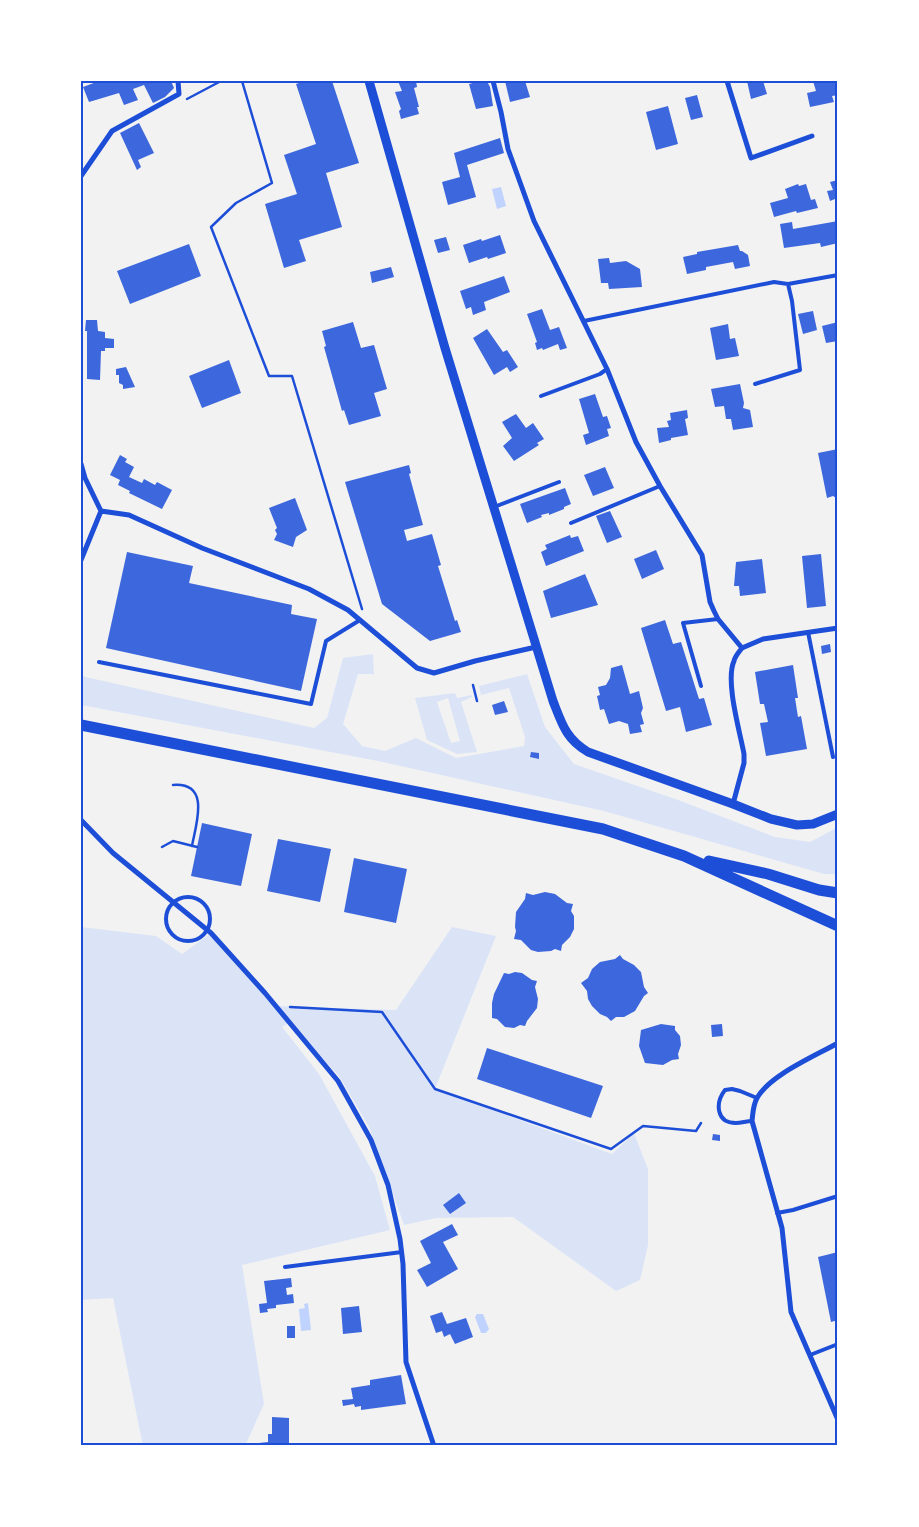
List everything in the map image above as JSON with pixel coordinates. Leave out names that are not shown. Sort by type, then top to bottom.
[{"type":"main road","points":[[81,725],[603,829],[684,856],[838,926]]},
{"type":"main road","points":[[684,856],[768,874],[819,890],[838,893]]},
{"type":"street","points":[[81,176],[112,131],[179,94],[178,81]]},
{"type":"street","points":[[368,81],[445,348],[536,647],[567,736],[588,752],[771,819],[797,825],[813,824],[838,814]]},
{"type":"street","points":[[493,81],[508,149],[534,221],[607,370],[636,442],[702,555],[710,602],[718,619],[742,648]]},
{"type":"street","points":[[727,81],[752,158],[812,136]]},
{"type":"street","points":[[81,464],[84,478],[101,511],[81,560]]},
{"type":"street","points":[[101,511],[129,514],[202,548],[309,589],[348,610],[417,668],[434,673],[475,661],[536,647]]},
{"type":"street","points":[[733,804],[744,763],[744,754],[732,693],[733,662],[742,648],[763,639],[838,628]]},
{"type":"street","points":[[81,820],[113,853],[208,930],[276,1006],[338,1080],[371,1140],[388,1185],[402,1252],[406,1362],[434,1446]]},
{"type":"street","points":[[838,1043],[790,1070],[766,1087],[757,1098],[753,1109],[752,1121],[782,1228],[791,1312],[838,1420]]},
{"type":"lane","points":[[584,321],[774,282],[788,284],[838,275]]},
{"type":"lane","points":[[755,384],[800,370],[792,301],[788,284]]},
{"type":"lane","points":[[541,396],[607,370]]},
{"type":"lane","points":[[494,507],[559,482]]},
{"type":"lane","points":[[571,523],[660,486]]},
{"type":"lane","points":[[701,686],[684,623],[718,619]]},
{"type":"lane","points":[[99,662],[311,704],[326,641],[360,620]]},
{"type":"lane","points":[[808,632],[833,757]]},
{"type":"lane","points":[[190,896],[204,903],[211,916],[208,930],[196,940],[181,940],[174,937],[166,923],[169,908],[174,902],[183,897],[190,896]]},
{"type":"lane","points":[[752,1121],[735,1123],[726,1121],[720,1116],[718,1102],[725,1090],[732,1089],[757,1098]]},
{"type":"lane","points":[[777,1213],[838,1196]]},
{"type":"lane","points":[[285,1267],[402,1252]]},
{"type":"lane","points":[[810,1355],[838,1344]]},
{"type":"path","points":[[179,94],[183,98],[188,99],[221,81]]},
{"type":"path","points":[[242,81],[272,183],[236,203],[211,227],[269,376],[292,376],[368,627]]},
{"type":"path","points":[[472,685],[477,701]]},
{"type":"path","points":[[173,785],[180,784],[194,791],[197,798],[199,807],[192,846]]},
{"type":"path","points":[[162,847],[174,841],[197,847]]},
{"type":"path","points":[[276,1006],[382,1012],[434,1088],[611,1149],[643,1126],[696,1131],[701,1123]]},
{"type":"shaded area","points":[[373,654],[374,674],[358,674],[343,724],[362,746],[385,751],[416,738],[456,758],[524,746],[525,737],[509,688],[481,695],[479,686],[527,674],[545,727],[574,764],[678,800],[775,837],[810,842],[838,827],[838,874],[824,874],[604,811],[378,761],[81,705],[81,676],[314,728],[327,718],[343,658]]},
{"type":"shaded area","points":[[455,693],[457,698],[472,695],[472,697],[461,702],[477,752],[457,754],[427,740],[415,698]],"holes":[[[448,698],[460,741],[451,743],[437,702]]]},
{"type":"shaded area","points":[[81,927],[156,936],[182,954],[211,933],[276,1006],[396,1010],[452,927],[496,936],[435,1089],[612,1154],[634,1133],[648,1169],[648,1245],[640,1280],[616,1291],[513,1217],[436,1218],[404,1225],[369,1127],[339,1076],[289,1023],[282,1027],[319,1074],[375,1176],[390,1230],[242,1265],[264,1404],[245,1446],[143,1446],[113,1298],[81,1300]]},
{"type":"water","points":[[501,187],[506,206],[497,209],[492,189]]},
{"type":"water","points":[[308,1303],[311,1330],[301,1331],[299,1309],[305,1308],[304,1304]]},
{"type":"water","points":[[477,1314],[483,1314],[489,1329],[486,1333],[481,1333],[475,1317]]},
{"type":"building","points":[[99,81],[159,81],[160,83],[171,81],[174,88],[165,97],[153,103],[144,85],[133,89],[138,100],[124,105],[119,93],[89,102],[83,87]]},
{"type":"building","points":[[305,81],[332,81],[359,163],[326,173],[342,227],[299,240],[306,261],[284,268],[265,204],[297,194],[284,155],[316,144],[296,84]]},
{"type":"building","points":[[398,81],[416,81],[417,87],[414,88],[419,114],[401,119],[399,111],[401,109],[395,92],[402,91]]},
{"type":"building","points":[[487,81],[490,87],[493,106],[476,109],[469,84]]},
{"type":"building","points":[[505,81],[525,81],[530,97],[510,102]]},
{"type":"building","points":[[747,81],[763,81],[767,94],[751,99]]},
{"type":"building","points":[[813,81],[835,81],[838,95],[832,96],[834,102],[810,107],[807,93],[816,91]]},
{"type":"building","points":[[697,95],[703,117],[691,120],[685,98]]},
{"type":"building","points":[[668,106],[678,144],[656,150],[646,112]]},
{"type":"building","points":[[139,123],[154,153],[138,160],[141,167],[137,170],[120,133]]},
{"type":"building","points":[[500,138],[504,153],[467,165],[476,197],[448,205],[442,182],[460,177],[454,153]]},
{"type":"building","points":[[838,180],[837,206],[835,199],[830,201],[827,191],[833,190],[830,182]]},
{"type":"building","points":[[798,184],[799,186],[806,184],[811,200],[815,199],[818,208],[774,217],[770,203],[788,198],[785,189]]},
{"type":"building","points":[[838,221],[838,243],[821,247],[820,243],[784,248],[780,224],[792,222],[793,229]]},
{"type":"building","points":[[500,235],[506,253],[469,263],[463,245]]},
{"type":"building","points":[[446,237],[450,250],[438,253],[434,240]]},
{"type":"building","points":[[189,244],[201,276],[130,304],[117,271]]},
{"type":"building","points":[[738,245],[740,251],[748,255],[750,266],[735,269],[733,262],[706,267],[706,270],[687,274],[683,257],[697,254],[697,252]]},
{"type":"building","points":[[609,258],[610,263],[626,261],[640,269],[642,287],[609,289],[608,283],[601,283],[598,259]]},
{"type":"building","points":[[391,267],[394,277],[372,283],[370,272]]},
{"type":"building","points":[[504,276],[510,292],[484,302],[486,310],[473,315],[471,307],[466,309],[460,291]]},
{"type":"building","points":[[542,309],[550,330],[559,327],[567,348],[560,350],[558,344],[543,350],[542,348],[537,350],[535,343],[537,342],[527,314]]},
{"type":"building","points":[[813,311],[817,330],[803,334],[798,314]]},
{"type":"building","points":[[86,320],[97,320],[98,331],[105,332],[105,338],[114,339],[114,348],[105,348],[105,351],[101,351],[100,380],[87,379]]},
{"type":"building","points":[[353,322],[361,348],[374,345],[387,389],[374,393],[381,416],[349,425],[344,410],[342,411],[324,347],[326,346],[322,331]]},
{"type":"building","points":[[838,322],[838,341],[826,343],[822,326]]},
{"type":"building","points":[[728,324],[730,339],[735,338],[739,356],[716,360],[710,328]]},
{"type":"building","points":[[487,329],[503,352],[507,350],[518,367],[510,372],[507,367],[494,375],[473,338]]},
{"type":"building","points":[[229,360],[241,393],[202,408],[189,376]]},
{"type":"building","points":[[126,367],[135,387],[123,389],[123,385],[119,383],[119,375],[116,375],[116,369]]},
{"type":"building","points":[[740,384],[744,403],[743,408],[750,410],[753,427],[733,430],[731,419],[726,419],[724,406],[715,407],[711,389]]},
{"type":"building","points":[[595,394],[603,417],[607,416],[611,428],[607,429],[609,436],[586,445],[583,435],[589,433],[579,399]]},
{"type":"building","points":[[687,410],[688,418],[685,419],[688,435],[671,438],[671,440],[659,443],[657,428],[669,427],[667,421],[671,420],[670,413]]},
{"type":"building","points":[[516,414],[526,428],[533,423],[544,439],[537,443],[539,445],[514,461],[503,446],[512,438],[502,422]]},
{"type":"building","points":[[838,449],[838,499],[833,496],[827,498],[818,453]]},
{"type":"building","points":[[120,455],[127,459],[125,462],[134,467],[129,477],[142,483],[144,479],[155,485],[157,482],[172,490],[162,509],[129,493],[130,491],[118,485],[120,480],[110,475]]},
{"type":"building","points":[[409,465],[411,473],[409,474],[423,525],[404,530],[407,541],[432,534],[441,565],[438,566],[455,621],[457,620],[461,632],[430,641],[382,604],[345,482]]},
{"type":"building","points":[[605,467],[614,488],[593,496],[584,475]]},
{"type":"building","points":[[565,488],[571,504],[564,507],[564,509],[549,515],[549,513],[541,515],[542,517],[527,523],[520,504]]},
{"type":"building","points":[[295,498],[307,530],[296,537],[293,547],[274,540],[277,528],[269,508]]},
{"type":"building","points":[[610,511],[622,537],[607,543],[596,516]]},
{"type":"building","points":[[570,535],[571,538],[578,536],[584,551],[546,566],[541,552],[547,549],[545,545]]},
{"type":"building","points":[[656,550],[664,569],[642,579],[634,559]]},
{"type":"building","points":[[127,552],[193,566],[189,583],[292,605],[291,614],[317,619],[301,691],[106,648]]},
{"type":"building","points":[[821,554],[826,606],[807,608],[802,556]]},
{"type":"building","points":[[762,559],[766,593],[740,596],[739,586],[734,586],[736,562]]},
{"type":"building","points":[[585,574],[598,605],[551,618],[543,591]]},
{"type":"building","points":[[665,620],[673,644],[681,642],[699,699],[704,698],[712,725],[686,732],[680,707],[666,711],[641,628]]},
{"type":"building","points":[[830,644],[831,652],[822,654],[821,646]]},
{"type":"building","points":[[622,665],[630,694],[639,691],[643,708],[641,713],[644,724],[640,725],[642,732],[630,734],[628,724],[619,721],[609,724],[604,709],[600,710],[597,696],[600,695],[598,687],[606,685],[610,678],[611,668]]},
{"type":"building","points":[[793,665],[798,698],[795,698],[798,717],[801,716],[807,749],[766,756],[760,723],[768,722],[764,704],[760,704],[755,672]]},
{"type":"building","points":[[504,701],[508,712],[495,715],[492,705]]},
{"type":"building","points":[[531,752],[539,753],[539,759],[530,757]]},
{"type":"building","points":[[202,823],[252,834],[241,886],[191,876]]},
{"type":"building","points":[[278,839],[331,849],[320,902],[267,891]]},
{"type":"building","points":[[354,858],[407,869],[396,923],[344,912]]},
{"type":"building","points":[[545,892],[555,894],[567,903],[573,904],[571,911],[574,916],[574,929],[570,937],[562,945],[561,951],[555,949],[538,952],[531,950],[521,940],[514,939],[516,912],[525,899],[526,893],[533,895]]},
{"type":"building","points":[[620,955],[641,972],[644,987],[648,993],[635,1011],[624,1017],[616,1017],[611,1021],[592,1006],[588,999],[587,991],[581,983],[588,978],[592,969],[600,962],[615,959]]},
{"type":"building","points":[[504,973],[522,973],[537,981],[535,987],[538,999],[537,1008],[525,1026],[520,1025],[514,1028],[505,1027],[497,1019],[492,1018],[492,1003]]},
{"type":"building","points":[[661,1024],[675,1026],[675,1030],[680,1036],[679,1059],[672,1060],[663,1065],[645,1063],[639,1046],[641,1030]]},
{"type":"building","points":[[722,1024],[723,1036],[712,1037],[711,1025]]},
{"type":"building","points":[[487,1048],[603,1086],[591,1118],[477,1079]]},
{"type":"building","points":[[713,1134],[720,1135],[720,1141],[712,1140]]},
{"type":"building","points":[[459,1193],[466,1203],[450,1214],[443,1205]]},
{"type":"building","points":[[452,1224],[458,1235],[443,1242],[458,1269],[427,1287],[417,1270],[431,1263],[420,1241]]},
{"type":"building","points":[[838,1252],[838,1320],[831,1322],[818,1257]]},
{"type":"building","points":[[291,1278],[292,1287],[286,1288],[287,1295],[293,1294],[294,1303],[276,1305],[276,1308],[267,1309],[268,1312],[260,1313],[259,1304],[267,1303],[264,1281]]},
{"type":"building","points":[[359,1306],[362,1332],[343,1334],[341,1308]]},
{"type":"building","points":[[442,1312],[447,1324],[466,1318],[473,1337],[455,1344],[450,1334],[444,1337],[442,1331],[436,1333],[430,1316]]},
{"type":"building","points":[[287,1326],[295,1326],[295,1338],[287,1338]]},
{"type":"building","points":[[401,1375],[406,1404],[361,1410],[361,1406],[355,1407],[354,1404],[343,1406],[342,1400],[353,1399],[351,1388],[370,1385],[370,1380]]},
{"type":"building","points":[[272,1417],[289,1418],[289,1446],[259,1446],[259,1443],[268,1442],[268,1434],[272,1434]]}]
